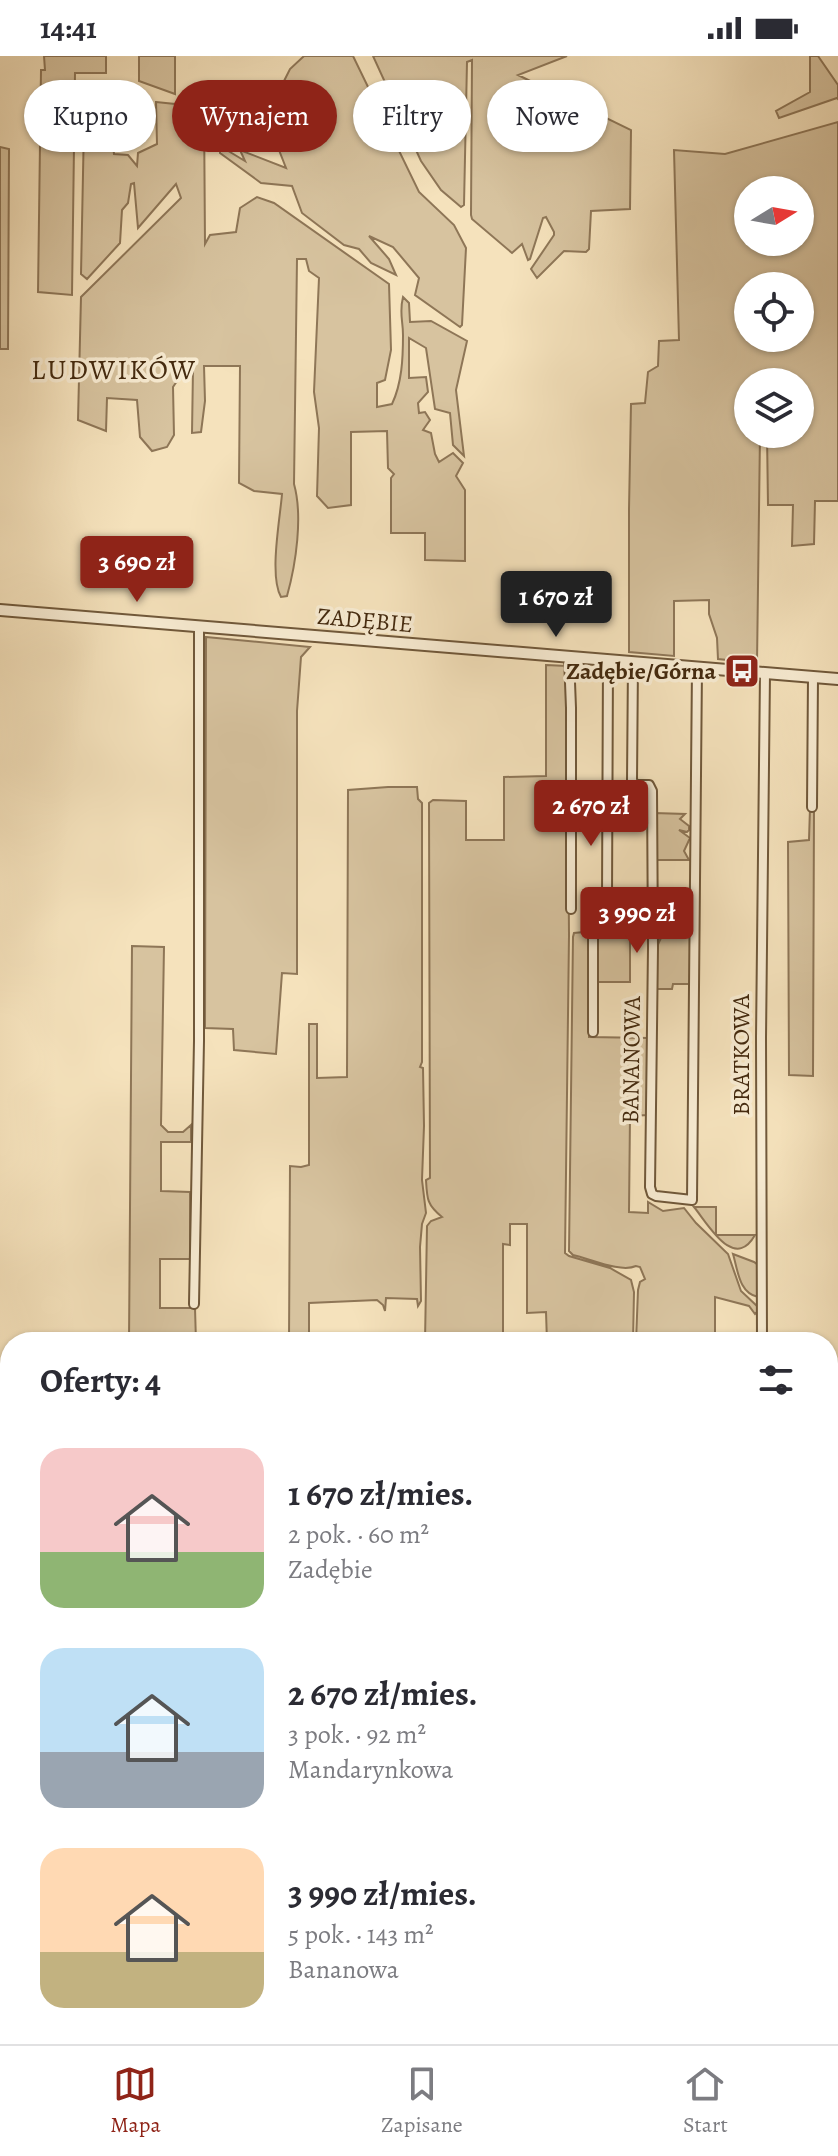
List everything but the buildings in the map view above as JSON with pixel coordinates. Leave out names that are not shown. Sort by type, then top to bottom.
[{"type":"street","name":"ZADĘBIE","points":[[0,610],[838,679]]},
{"type":"street","points":[[194,1304],[199,1041],[199,626]]},
{"type":"street","points":[[569,657],[571,909]]},
{"type":"street","points":[[593,1032],[593,920],[607,899],[608,660]]},
{"type":"street","name":"BANANOWA","points":[[633,662],[632,781],[636,785],[649,785],[652,791],[650,1187],[656,1196],[692,1200],[697,668]]},
{"type":"street","name":"BRATKOWA","points":[[762,1332],[765,673]]},
{"type":"street","points":[[812,807],[813,677]]},
{"type":"shaded area","points":[[44,56],[106,56],[106,73],[75,73],[75,80],[41,80],[41,70],[45,70]]},
{"type":"shaded area","points":[[139,56],[175,56],[172,93],[156,87],[156,80],[139,80]]},
{"type":"shaded area","points":[[304,56],[353,56],[365,80],[353,80],[353,152],[400,152],[419,192],[454,225],[466,248],[460,327],[415,295],[419,278],[393,247],[369,236],[389,259],[396,275],[371,263],[359,249],[344,245],[302,213],[292,186],[261,183],[220,153],[230,152],[245,161],[241,152],[245,152],[286,168],[280,152],[337,152],[337,80],[284,80],[290,69]]},
{"type":"shaded area","points":[[373,56],[567,56],[518,75],[528,80],[487,80],[487,152],[608,152],[608,119],[631,130],[630,209],[591,211],[589,249],[586,252],[564,251],[537,278],[531,269],[554,235],[546,217],[528,260],[522,244],[512,253],[472,219],[472,60],[467,62],[467,80],[384,80]]},
{"type":"shaded area","points":[[810,56],[818,56],[838,85],[838,99],[779,118],[776,111],[810,92]]},
{"type":"shaded area","points":[[156,102],[172,104],[172,152],[204,152],[205,244],[210,235],[236,232],[240,208],[257,197],[274,203],[389,284],[391,350],[385,380],[377,383],[377,407],[392,404],[398,388],[403,353],[403,297],[409,303],[410,322],[431,321],[467,341],[456,390],[464,456],[453,445],[450,413],[435,409],[426,348],[409,338],[409,378],[426,377],[428,392],[418,403],[419,413],[425,412],[430,420],[423,430],[431,433],[439,462],[453,453],[463,463],[456,476],[465,490],[465,561],[425,560],[425,533],[391,533],[391,478],[394,474],[388,468],[387,431],[351,432],[351,505],[328,508],[317,496],[319,428],[314,392],[319,278],[309,271],[306,259],[297,259],[294,484],[298,525],[296,555],[287,596],[281,597],[276,576],[282,494],[254,491],[239,483],[240,366],[204,366],[205,401],[201,432],[192,433],[193,369],[188,365],[173,387],[174,435],[167,447],[152,451],[140,437],[137,400],[107,398],[106,431],[78,420],[81,297],[181,198],[176,184],[138,228],[134,183],[131,184],[128,203],[122,210],[120,243],[87,279],[81,274],[83,152],[128,155],[137,166],[138,153],[156,152]]},
{"type":"shaded area","points":[[838,122],[838,501],[815,501],[814,544],[792,546],[793,505],[768,505],[767,448],[814,448],[814,368],[734,368],[734,448],[760,448],[757,663],[718,659],[709,600],[674,601],[674,656],[629,652],[631,404],[645,403],[648,372],[658,366],[659,341],[679,340],[674,150],[725,154]]},
{"type":"shaded area","points":[[0,147],[9,149],[8,349],[0,349]]},
{"type":"shaded area","points":[[40,152],[74,152],[72,295],[38,292]]},
{"type":"shaded area","points":[[417,152],[465,152],[464,205],[461,207],[441,190]]},
{"type":"shaded area","points":[[206,637],[310,647],[301,657],[297,711],[297,974],[282,973],[276,1054],[234,1050],[233,1029],[205,1028]]},
{"type":"shaded area","points":[[546,665],[567,666],[569,935],[565,1253],[610,1268],[631,1280],[634,1292],[633,1332],[547,1332],[546,1312],[527,1313],[527,1224],[510,1224],[510,1245],[503,1244],[503,1332],[425,1332],[427,1226],[442,1217],[429,1201],[426,1180],[430,1178],[429,803],[433,800],[466,801],[466,840],[504,840],[504,777],[546,776]]},
{"type":"shaded area","points":[[417,787],[418,799],[422,803],[420,1067],[423,1068],[422,1180],[426,1213],[420,1247],[421,1301],[418,1306],[417,1299],[386,1298],[385,1311],[377,1300],[309,1303],[309,1332],[289,1332],[290,1166],[309,1165],[309,1024],[317,1024],[317,1078],[347,1077],[348,790]]},
{"type":"shaded area","points":[[810,808],[814,808],[813,1076],[789,1075],[788,842],[809,840]]},
{"type":"shaded area","points":[[654,813],[685,814],[680,819],[689,826],[689,830],[679,830],[690,838],[684,851],[689,860],[654,860]]},
{"type":"shaded area","points":[[683,919],[691,927],[693,984],[673,984],[672,989],[654,989],[658,943],[670,926]]},
{"type":"shaded area","points":[[584,932],[589,936],[589,1037],[649,1038],[648,1115],[630,1116],[629,1212],[648,1213],[648,1202],[663,1211],[684,1208],[728,1254],[741,1291],[758,1307],[755,1314],[749,1306],[715,1297],[715,1332],[636,1332],[638,1290],[640,1282],[645,1279],[640,1267],[614,1267],[573,1255],[569,1251],[574,933]]},
{"type":"shaded area","points":[[597,936],[630,937],[630,982],[597,982]]},
{"type":"shaded area","points":[[132,946],[164,947],[161,1125],[168,1132],[183,1132],[191,1125],[191,1142],[161,1142],[161,1191],[190,1192],[190,1259],[160,1259],[160,1308],[195,1308],[196,1332],[129,1332]]},
{"type":"shaded area","points":[[694,1207],[716,1207],[716,1235],[714,1233]]},
{"type":"shaded area","points":[[716,1235],[755,1235],[739,1249],[730,1247]]},
{"type":"shaded area","points":[[733,1254],[758,1265],[758,1297],[743,1286]]},
{"type":"place","name":"Zadębie/Górna","points":[[742,671]]},
{"type":"district","name":"LUDWIKÓW","points":[[114,370]]}]
